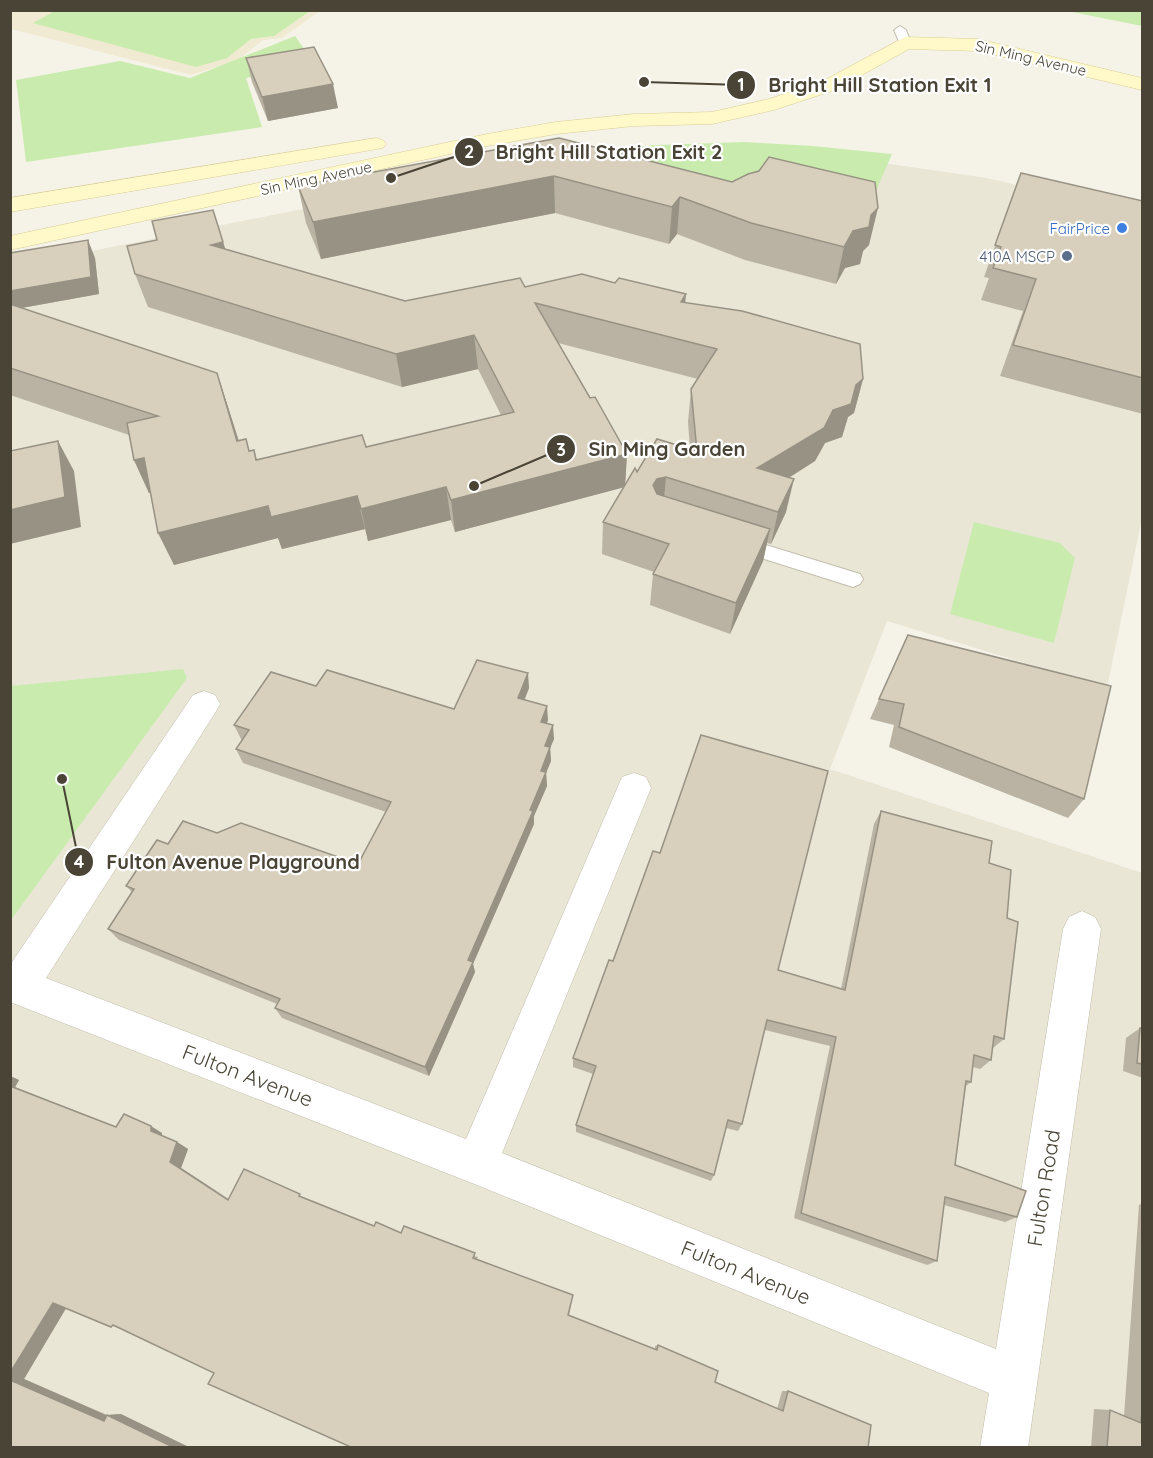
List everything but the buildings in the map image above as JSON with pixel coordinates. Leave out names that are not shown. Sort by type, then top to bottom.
[{"type":"main road","name":"Sin Ming Avenue","points":[[826,65],[902,36],[976,31],[1143,69]]},
{"type":"main road","name":"Sin Ming Avenue","points":[[10,243],[488,140],[556,128],[623,121],[712,118],[774,104],[828,86],[902,36],[978,45],[1143,84]]},
{"type":"main road","name":"Sin Ming Avenue","points":[[10,205],[432,134],[548,111],[641,101]]},
{"type":"street","name":"Fulton Avenue","points":[[204,704],[15,984],[477,1164],[1015,1380]]},
{"type":"street","points":[[477,1164],[634,788]]},
{"type":"street","name":"Fulton Road","points":[[1004,1448],[1082,929]]},
{"type":"lane","points":[[717,537],[853,579]]},
{"type":"shaded area","points":[[10,11],[320,11],[282,38],[263,40],[238,60],[191,75],[11,29]]},
{"type":"shaded area","points":[[786,149],[987,178],[1142,214],[1142,518],[1107,688],[887,621],[830,769],[1142,873],[1142,1447],[11,1448],[11,267],[574,155]]},
{"type":"green space","points":[[55,11],[310,11],[274,36],[251,39],[227,58],[196,67],[33,23]]},
{"type":"green space","points":[[1067,11],[1142,11],[1142,26]]},
{"type":"green space","points":[[295,36],[315,64],[246,78],[262,127],[26,162],[16,80],[120,61],[190,78]]},
{"type":"green space","points":[[744,142],[892,154],[867,212],[555,153],[656,145]]},
{"type":"green space","points":[[974,522],[1060,543],[1075,558],[1054,643],[950,614]]},
{"type":"green space","points":[[183,669],[187,678],[11,920],[11,686]]},
{"type":"place","name":"Bright Hill Station Exit 1","points":[[644,82]]},
{"type":"place","name":"Bright Hill Station Exit 2","points":[[391,178]]},
{"type":"place","name":"FairPrice","points":[[1122,228]]},
{"type":"place","name":"410A MSCP","points":[[1067,256]]},
{"type":"place","name":"Sin Ming Garden","points":[[474,486]]},
{"type":"place","name":"Fulton Avenue Playground","points":[[62,779]]}]
